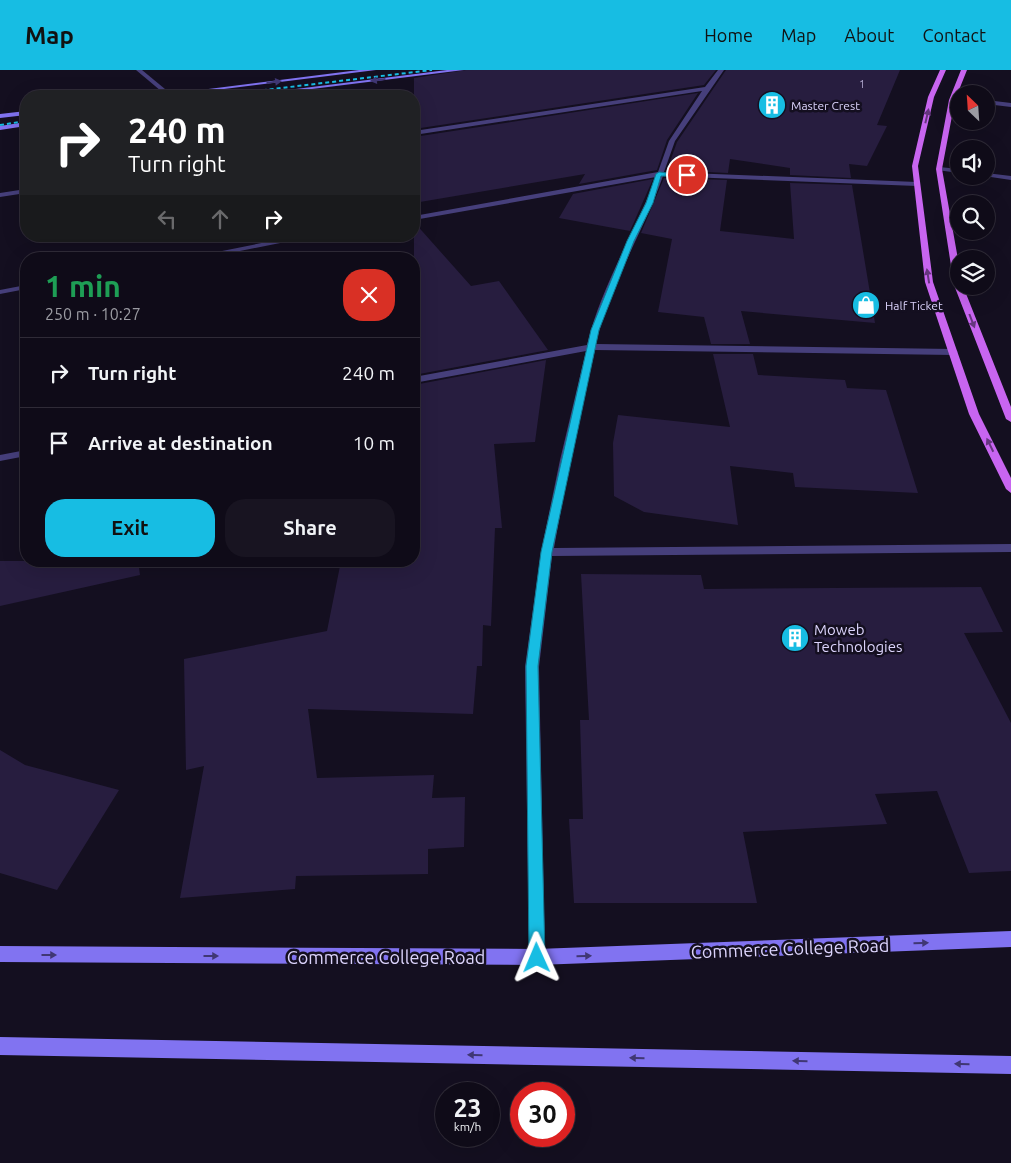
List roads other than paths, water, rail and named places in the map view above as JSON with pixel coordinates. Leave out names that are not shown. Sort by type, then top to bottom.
[{"type":"main road","points":[[210,90],[373,70]]},
{"type":"main road","points":[[294,90],[461,70]]},
{"type":"main road","points":[[943,70],[931,97],[915,166],[929,282],[974,414],[1011,489]]},
{"type":"main road","points":[[960,85],[964,70]]},
{"type":"main road","points":[[0,116],[20,114]]},
{"type":"main road","points":[[950,124],[939,169],[958,285],[1011,419]]},
{"type":"main road","points":[[0,128],[20,125]]},
{"type":"main road","name":"Commerce College Road","points":[[0,954],[537,958],[1011,939]]},
{"type":"main road","points":[[0,1046],[1011,1065]]},
{"type":"street","points":[[139,70],[163,90]]},
{"type":"street","points":[[537,958],[532,666],[546,552],[595,330],[630,241],[650,203],[672,141],[706,89],[721,70]]},
{"type":"street","points":[[420,132],[706,89]]},
{"type":"street","points":[[995,103],[1011,106]]},
{"type":"street","points":[[939,169],[950,171]]},
{"type":"street","points":[[420,217],[659,174],[917,184]]},
{"type":"street","points":[[995,176],[1011,178]]},
{"type":"street","points":[[0,195],[20,192]]},
{"type":"street","points":[[224,252],[278,242]]},
{"type":"street","points":[[0,292],[20,289]]},
{"type":"street","points":[[420,379],[591,347],[953,352]]},
{"type":"street","points":[[0,458],[20,454]]},
{"type":"street","points":[[546,552],[1011,548]]},
{"type":"railway","points":[[264,90],[432,70]]},
{"type":"railway","points":[[0,125],[20,122]]},
{"type":"place","name":"Master Crest","points":[[772,105]]},
{"type":"place","name":"Half Ticket","points":[[866,305]]},
{"type":"place","name":"Moweb Technologies","points":[[795,638]]}]
